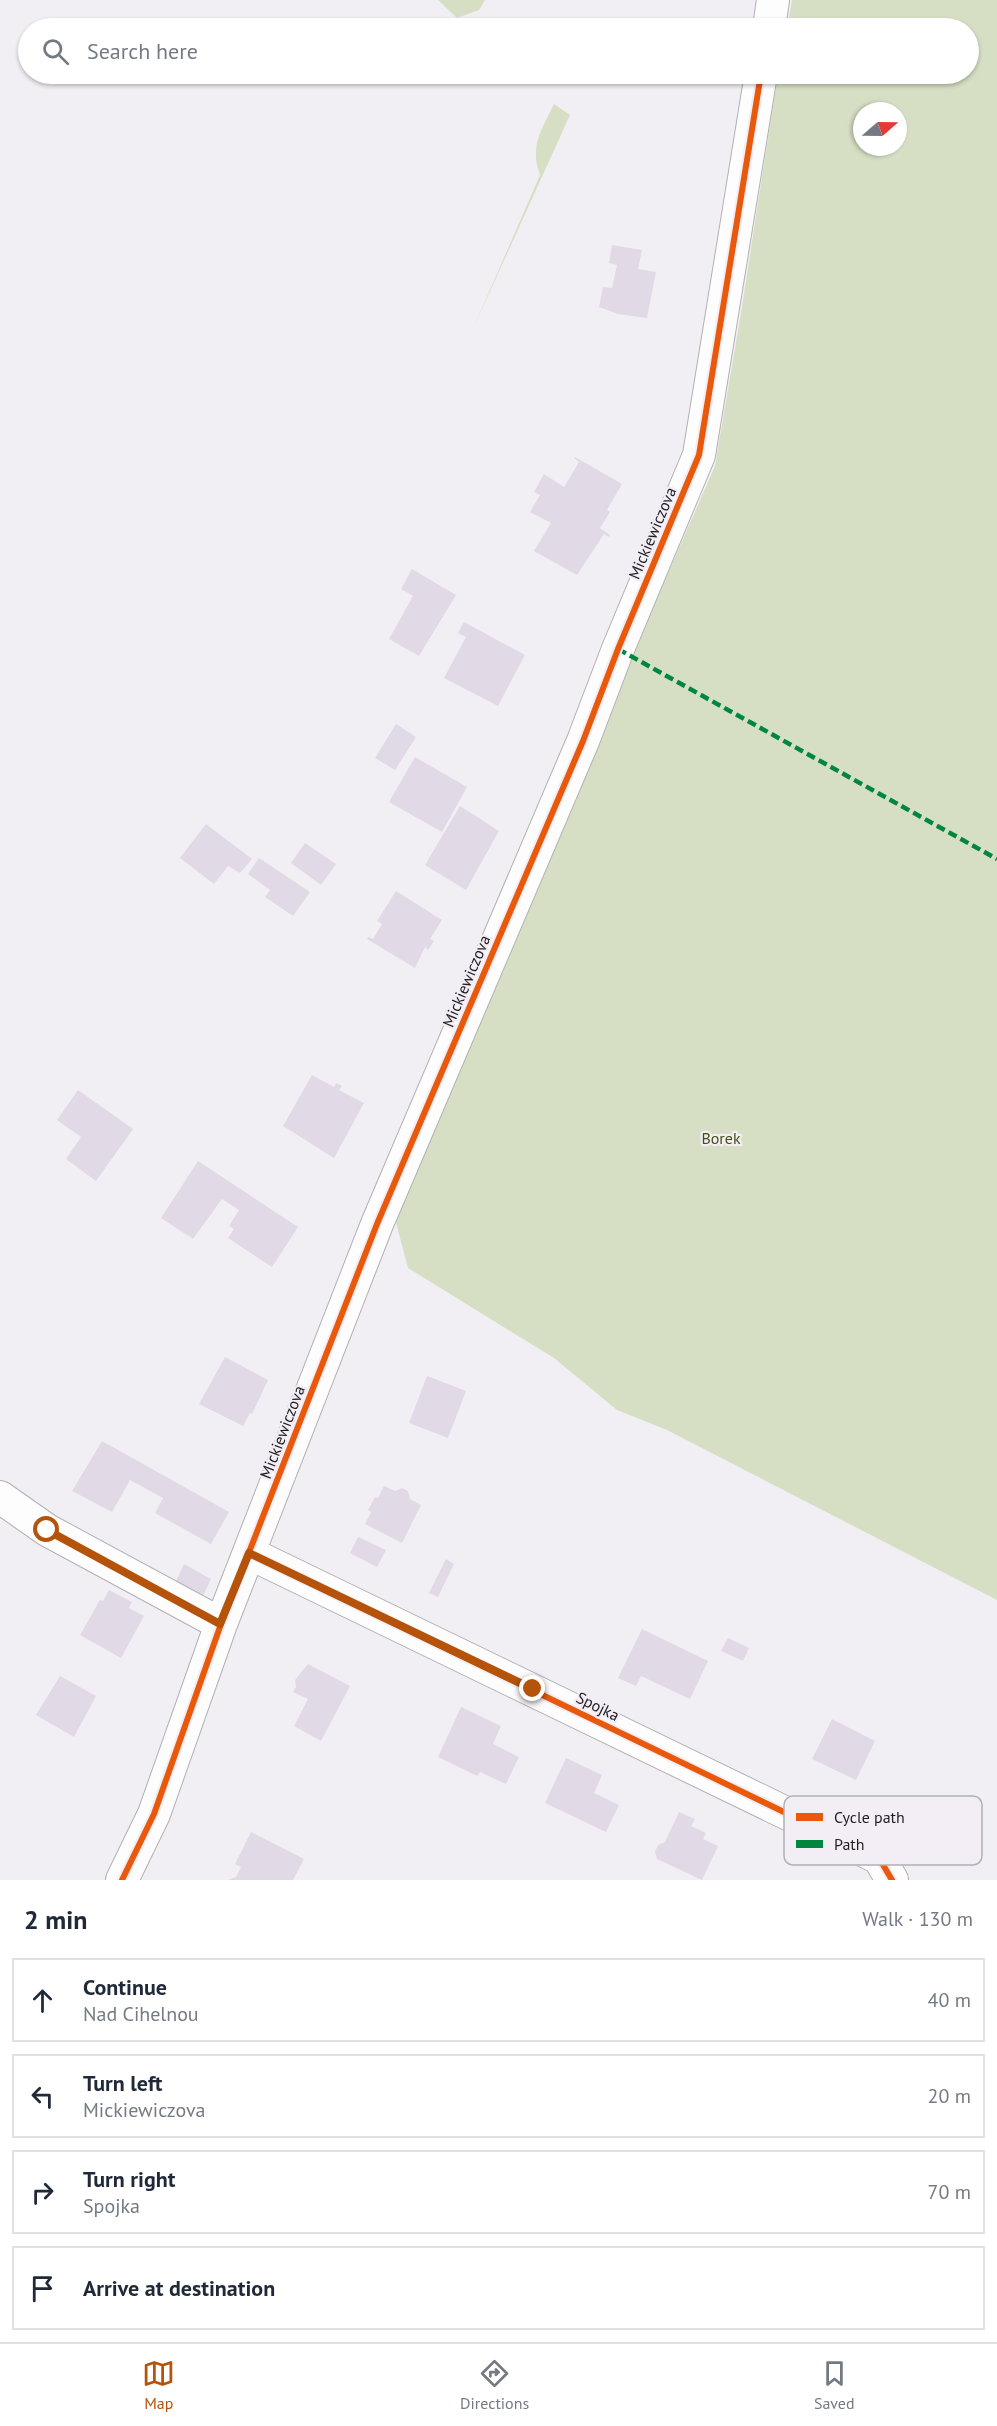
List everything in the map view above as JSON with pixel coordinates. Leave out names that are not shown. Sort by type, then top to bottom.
[{"type":"street","points":[[770,18],[773,0]]},
{"type":"street","name":"Mickiewiczova","points":[[122,1880],[154,1814],[220,1624],[377,1224],[583,741],[618,649],[699,455],[759,84]]},
{"type":"street","points":[[0,1497],[47,1530],[220,1624]]},
{"type":"street","name":"Spojka","points":[[249,1553],[784,1812]]},
{"type":"street","name":"Spojka","points":[[883,1865],[892,1880]]},
{"type":"green space","points":[[438,0],[485,0],[479,10],[457,18]]},
{"type":"green space","name":"Borek","points":[[792,0],[997,0],[997,1600],[667,1430],[617,1410],[554,1358],[408,1268],[391,1204],[715,466],[776,84],[979,84],[979,18],[789,18]]},
{"type":"green space","points":[[554,104],[570,115],[472,331],[540,175],[536,146]]},
{"type":"building","points":[[612,245],[642,250],[638,269],[656,272],[647,318],[618,314],[599,307],[603,287],[612,288],[617,265],[609,263]]},
{"type":"building","points":[[575,457],[622,484],[600,528],[610,535],[609,537],[604,534],[577,575],[534,551],[551,523],[530,512],[540,495],[534,492],[544,474],[564,487],[579,462]]},
{"type":"building","points":[[412,569],[456,595],[419,656],[389,639],[413,596],[401,589]]},
{"type":"building","points":[[464,622],[525,655],[498,706],[444,678],[466,637],[458,633]]},
{"type":"building","points":[[396,724],[416,737],[395,770],[375,758]]},
{"type":"building","points":[[415,757],[467,787],[442,832],[389,802]]},
{"type":"building","points":[[460,806],[499,831],[466,890],[425,865]]},
{"type":"building","points":[[206,824],[252,859],[240,873],[228,866],[214,884],[180,858]]},
{"type":"building","points":[[305,843],[336,864],[321,885],[291,863]]},
{"type":"building","points":[[259,858],[310,892],[293,916],[265,897],[270,890],[248,874]]},
{"type":"building","points":[[396,891],[442,920],[430,939],[434,941],[428,950],[425,947],[415,968],[367,939],[368,937],[373,939],[382,924],[377,921]]},
{"type":"building","points":[[312,1075],[334,1087],[336,1083],[342,1086],[339,1090],[364,1103],[334,1158],[283,1126]]},
{"type":"building","points":[[78,1090],[133,1129],[96,1181],[66,1159],[81,1137],[57,1120]]},
{"type":"building","points":[[198,1161],[298,1227],[272,1267],[228,1238],[234,1229],[229,1226],[239,1210],[222,1199],[193,1239],[161,1218]]},
{"type":"building","points":[[225,1357],[268,1380],[252,1414],[250,1413],[243,1426],[199,1404]]},
{"type":"building","points":[[427,1376],[466,1391],[448,1438],[409,1423]]},
{"type":"building","points":[[102,1441],[229,1512],[211,1544],[155,1513],[163,1498],[130,1480],[112,1512],[72,1491]]},
{"type":"building","points":[[384,1486],[395,1491],[402,1488],[408,1491],[410,1499],[421,1505],[402,1543],[365,1524],[371,1512],[368,1510]]},
{"type":"building","points":[[358,1537],[386,1550],[377,1567],[350,1553]]},
{"type":"building","points":[[446,1559],[454,1564],[438,1597],[429,1593]]},
{"type":"building","points":[[184,1564],[211,1579],[202,1598],[175,1583]]},
{"type":"building","points":[[109,1590],[132,1602],[129,1608],[144,1616],[121,1658],[80,1635],[100,1600],[103,1601]]},
{"type":"building","points":[[642,1629],[708,1661],[690,1699],[641,1676],[636,1686],[618,1678]]},
{"type":"building","points":[[728,1638],[749,1648],[743,1661],[721,1651]]},
{"type":"building","points":[[308,1664],[350,1686],[321,1741],[294,1726],[308,1699],[293,1692],[296,1687],[295,1680]]},
{"type":"building","points":[[60,1676],[96,1696],[74,1737],[36,1715]]},
{"type":"building","points":[[461,1707],[501,1726],[493,1744],[519,1757],[506,1784],[480,1772],[477,1776],[438,1757]]},
{"type":"building","points":[[832,1719],[875,1741],[856,1780],[812,1759]]},
{"type":"building","points":[[566,1758],[602,1775],[594,1793],[619,1805],[606,1832],[545,1803]]},
{"type":"building","points":[[679,1812],[695,1819],[691,1826],[706,1833],[703,1839],[718,1846],[702,1880],[657,1859],[655,1852],[658,1845],[665,1842]]},
{"type":"building","points":[[251,1832],[304,1859],[293,1880],[228,1880],[236,1877],[241,1867],[235,1864]]},
{"type":"marked path","points":[[618,649],[997,859]]},
{"type":"cycle path","points":[[122,1880],[154,1814],[221,1624],[377,1224],[583,741],[618,649],[699,455],[759,84]]},
{"type":"cycle path","points":[[249,1553],[784,1812]]},
{"type":"cycle path","points":[[883,1865],[892,1880]]},
{"type":"route","points":[[47,1530],[220,1624],[249,1553],[533,1689]]}]
